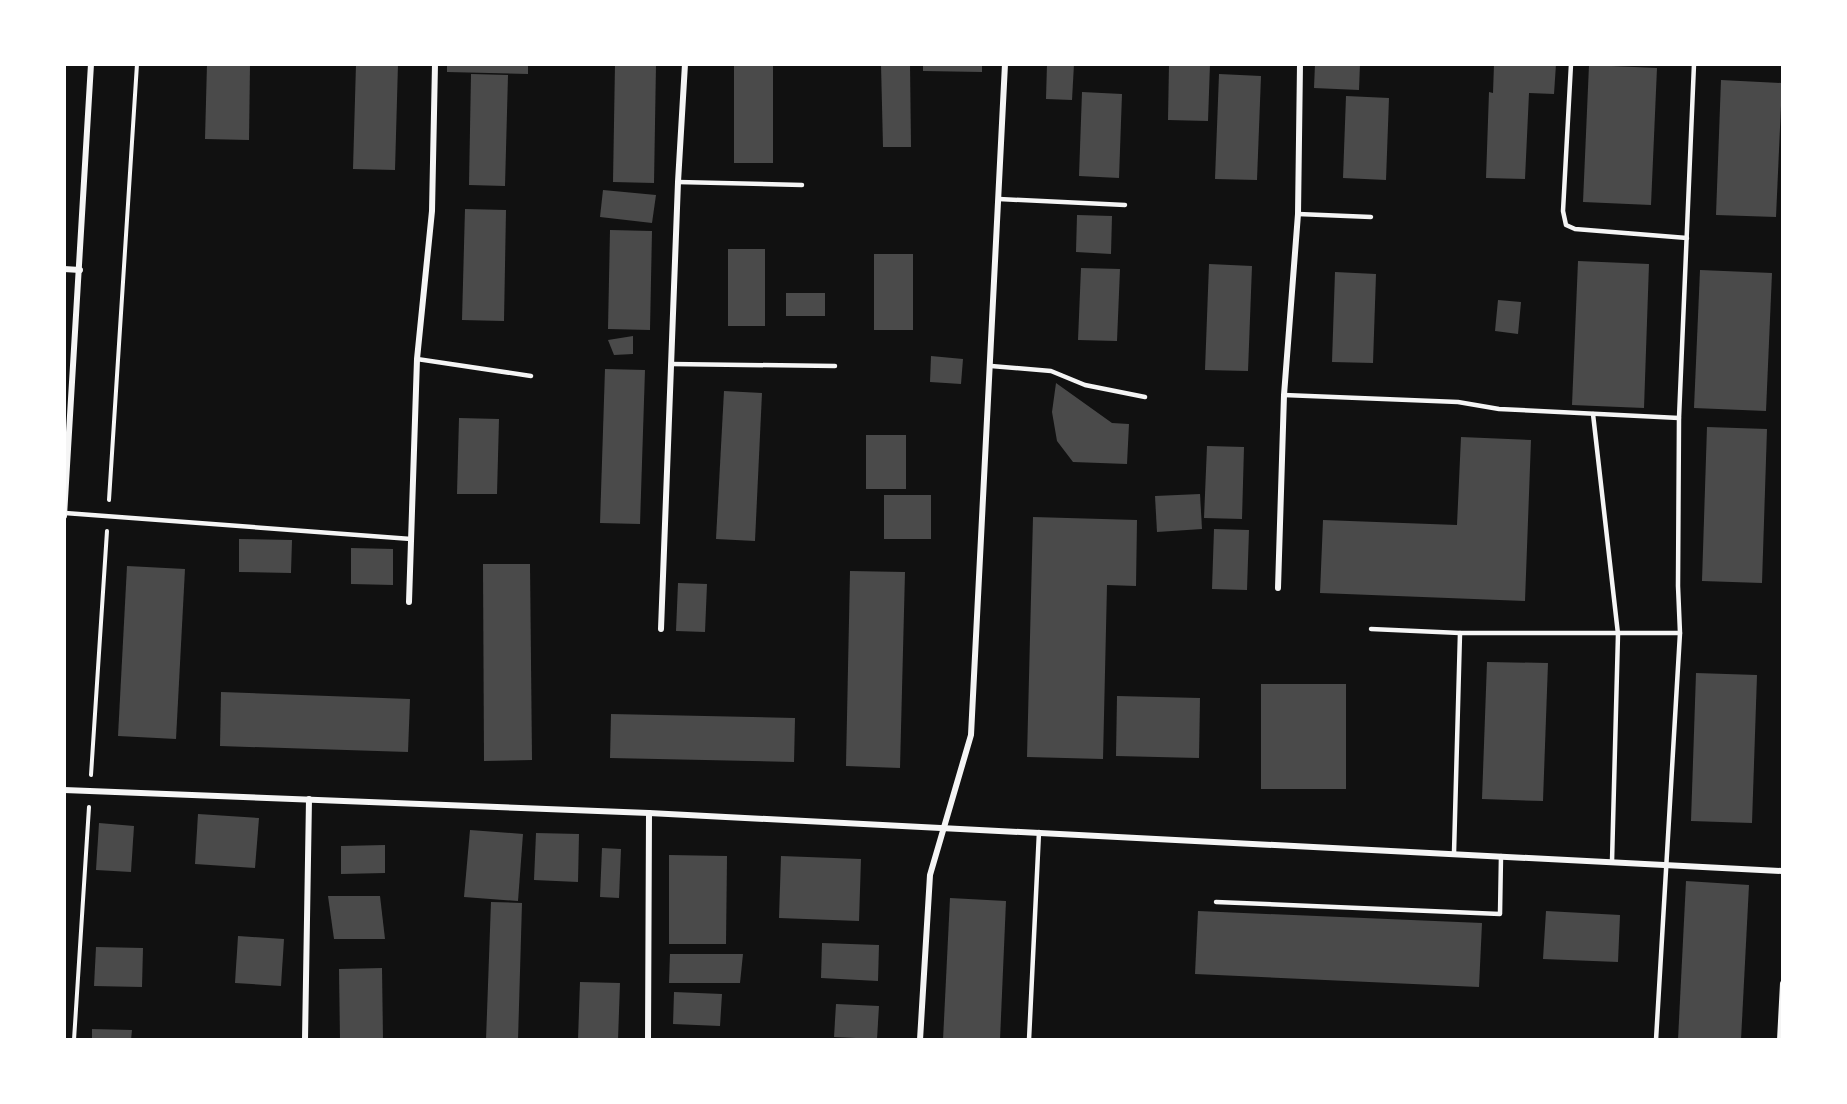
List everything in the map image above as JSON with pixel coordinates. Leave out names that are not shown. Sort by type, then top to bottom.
[{"type":"street","points":[[65,515],[91,64]]},
{"type":"street","points":[[409,602],[417,359],[432,210],[435,64]]},
{"type":"street","points":[[662,629],[678,182],[685,64]]},
{"type":"street","points":[[920,1040],[930,875],[971,735],[1005,64]]},
{"type":"street","points":[[1278,588],[1284,395],[1298,214],[1300,64]]},
{"type":"street","points":[[64,269],[80,270]]},
{"type":"street","points":[[64,790],[650,813],[1782,871]]},
{"type":"street","points":[[305,1040],[309,799]]},
{"type":"street","points":[[648,1040],[650,813]]},
{"type":"lane","points":[[1571,64],[1563,210],[1566,225],[1575,229],[1687,238]]},
{"type":"lane","points":[[1656,1040],[1680,633],[1679,418],[1694,64]]},
{"type":"lane","points":[[678,182],[802,185]]},
{"type":"lane","points":[[999,199],[1125,205]]},
{"type":"lane","points":[[1298,214],[1371,217]]},
{"type":"lane","points":[[417,359],[531,376]]},
{"type":"lane","points":[[671,364],[835,366]]},
{"type":"lane","points":[[991,366],[1051,371],[1084,385],[1145,397]]},
{"type":"lane","points":[[1284,395],[1458,402],[1499,409],[1679,418]]},
{"type":"lane","points":[[1593,414],[1618,634],[1612,862]]},
{"type":"lane","points":[[65,515],[411,539]]},
{"type":"lane","points":[[1371,629],[1460,633],[1680,633]]},
{"type":"lane","points":[[1454,853],[1460,633]]},
{"type":"lane","points":[[1029,1040],[1039,832]]},
{"type":"lane","points":[[1215,902],[1500,914],[1501,856]]},
{"type":"path","points":[[74,1040],[137,64]]},
{"type":"path","points":[[1779,1040],[1782,983]]},
{"type":"building","points":[[207,64],[250,64],[249,140],[205,139]]},
{"type":"building","points":[[356,64],[398,64],[395,170],[353,169]]},
{"type":"building","points":[[447,64],[528,64],[528,74],[447,72]]},
{"type":"building","points":[[615,64],[656,64],[654,183],[613,182]]},
{"type":"building","points":[[734,64],[773,64],[773,163],[734,163]]},
{"type":"building","points":[[881,64],[910,64],[911,147],[883,147]]},
{"type":"building","points":[[923,64],[982,64],[982,72],[923,71]]},
{"type":"building","points":[[1047,64],[1074,64],[1072,100],[1046,99]]},
{"type":"building","points":[[1169,64],[1210,64],[1208,121],[1168,120]]},
{"type":"building","points":[[1315,64],[1360,64],[1359,90],[1314,88]]},
{"type":"building","points":[[1494,64],[1556,64],[1554,94],[1529,93],[1525,179],[1486,178],[1489,92],[1493,93]]},
{"type":"building","points":[[1589,65],[1657,68],[1651,205],[1583,202]]},
{"type":"building","points":[[471,74],[508,75],[505,186],[469,185]]},
{"type":"building","points":[[1219,74],[1261,76],[1257,180],[1215,179]]},
{"type":"building","points":[[1721,80],[1782,83],[1776,217],[1716,215]]},
{"type":"building","points":[[1082,92],[1122,94],[1119,178],[1079,176]]},
{"type":"building","points":[[1346,96],[1389,98],[1386,180],[1343,178]]},
{"type":"building","points":[[603,190],[656,195],[652,223],[600,217]]},
{"type":"building","points":[[465,209],[506,210],[504,321],[462,320]]},
{"type":"building","points":[[1077,215],[1112,216],[1111,254],[1076,252]]},
{"type":"building","points":[[610,230],[652,231],[650,330],[608,329]]},
{"type":"building","points":[[728,249],[765,249],[765,326],[728,326]]},
{"type":"building","points":[[874,254],[913,254],[913,330],[874,330]]},
{"type":"building","points":[[1578,261],[1649,264],[1644,408],[1572,405]]},
{"type":"building","points":[[1209,264],[1252,266],[1248,371],[1205,370]]},
{"type":"building","points":[[1081,268],[1120,269],[1117,341],[1078,340]]},
{"type":"building","points":[[1700,270],[1772,273],[1766,411],[1694,408]]},
{"type":"building","points":[[1335,272],[1376,274],[1373,363],[1332,362]]},
{"type":"building","points":[[786,293],[825,293],[825,316],[786,316]]},
{"type":"building","points":[[1498,300],[1521,302],[1518,334],[1495,331]]},
{"type":"building","points":[[633,336],[633,354],[614,355],[608,340]]},
{"type":"building","points":[[931,356],[963,359],[961,384],[930,382]]},
{"type":"building","points":[[605,369],[645,370],[640,524],[600,523]]},
{"type":"building","points":[[1056,383],[1112,423],[1129,424],[1127,464],[1073,462],[1057,441],[1052,412]]},
{"type":"building","points":[[724,391],[762,393],[755,541],[716,539]]},
{"type":"building","points":[[459,418],[499,419],[497,494],[457,494]]},
{"type":"building","points":[[1707,427],[1767,429],[1762,583],[1702,581]]},
{"type":"building","points":[[866,435],[906,435],[906,489],[866,489]]},
{"type":"building","points":[[1461,437],[1531,440],[1525,601],[1320,593],[1323,520],[1457,525]]},
{"type":"building","points":[[1207,446],[1244,447],[1242,519],[1204,518]]},
{"type":"building","points":[[1200,494],[1202,529],[1157,532],[1155,496]]},
{"type":"building","points":[[884,495],[931,495],[931,539],[884,539]]},
{"type":"building","points":[[1033,517],[1137,520],[1136,586],[1107,585],[1103,759],[1027,757]]},
{"type":"building","points":[[1214,529],[1249,530],[1247,590],[1212,589]]},
{"type":"building","points":[[239,539],[292,540],[291,573],[239,572]]},
{"type":"building","points":[[351,548],[393,549],[393,585],[351,584]]},
{"type":"building","points":[[483,564],[530,564],[532,760],[484,761]]},
{"type":"building","points":[[127,566],[185,569],[176,739],[118,736]]},
{"type":"building","points":[[850,571],[905,572],[900,768],[846,766]]},
{"type":"building","points":[[678,583],[707,584],[705,632],[676,631]]},
{"type":"building","points":[[1487,662],[1548,663],[1543,801],[1482,799]]},
{"type":"building","points":[[1696,673],[1757,675],[1752,823],[1691,821]]},
{"type":"building","points":[[1261,684],[1346,684],[1346,789],[1261,789]]},
{"type":"building","points":[[221,692],[410,699],[408,752],[220,746]]},
{"type":"building","points":[[1117,696],[1200,698],[1199,758],[1116,756]]},
{"type":"building","points":[[611,714],[795,718],[794,762],[610,758]]},
{"type":"building","points":[[198,814],[259,818],[255,868],[195,864]]},
{"type":"building","points":[[99,823],[134,826],[131,872],[96,870]]},
{"type":"building","points":[[470,830],[523,834],[518,901],[464,897]]},
{"type":"building","points":[[536,833],[579,834],[578,882],[534,880]]},
{"type":"building","points":[[385,845],[385,873],[341,874],[341,846]]},
{"type":"building","points":[[602,848],[621,849],[619,898],[600,897]]},
{"type":"building","points":[[669,855],[727,856],[726,944],[669,944]]},
{"type":"building","points":[[781,856],[861,859],[859,921],[779,918]]},
{"type":"building","points":[[1686,881],[1749,885],[1741,1040],[1678,1040]]},
{"type":"building","points":[[328,896],[380,896],[385,939],[334,939]]},
{"type":"building","points":[[950,898],[1006,901],[1000,1040],[943,1040]]},
{"type":"building","points":[[491,902],[522,903],[518,1040],[486,1040]]},
{"type":"building","points":[[1198,911],[1482,923],[1479,987],[1195,974]]},
{"type":"building","points":[[1546,911],[1620,915],[1618,962],[1543,959]]},
{"type":"building","points":[[238,936],[284,939],[281,986],[235,983]]},
{"type":"building","points":[[822,943],[879,945],[878,981],[821,978]]},
{"type":"building","points":[[96,947],[143,948],[142,987],[94,986]]},
{"type":"building","points":[[670,954],[743,954],[740,983],[669,983]]},
{"type":"building","points":[[382,968],[383,1040],[340,1040],[339,969]]},
{"type":"building","points":[[580,982],[620,983],[618,1040],[578,1040]]},
{"type":"building","points":[[674,992],[722,994],[720,1026],[673,1024]]},
{"type":"building","points":[[836,1004],[879,1006],[877,1039],[834,1037]]},
{"type":"building","points":[[92,1029],[132,1030],[131,1040],[92,1040]]}]
